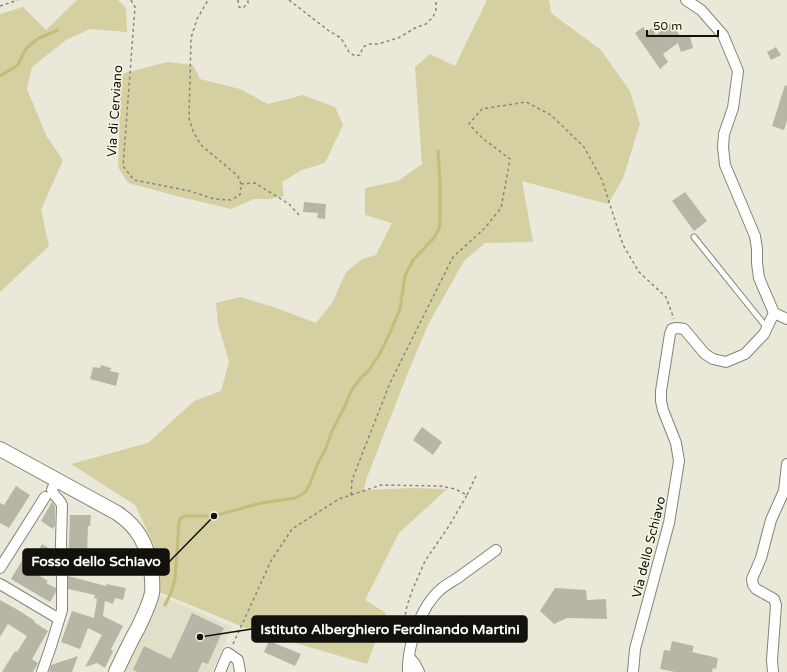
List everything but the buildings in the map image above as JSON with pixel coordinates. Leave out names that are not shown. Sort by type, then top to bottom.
[{"type":"main road","points":[[0,449],[117,513],[136,530],[142,540],[148,554],[153,582],[152,592],[149,602],[116,672]]},
{"type":"street","points":[[686,0],[702,10],[723,35],[738,71],[733,108],[724,134],[723,147],[726,165],[755,236],[759,278],[774,312],[787,319]]},
{"type":"street","points":[[678,328],[684,330],[704,354],[713,359],[726,362],[745,354],[764,334],[774,312]]},
{"type":"street","name":"Via dello Schiavo","points":[[633,672],[635,649],[669,523],[679,460],[676,443],[662,410],[661,401],[661,391],[670,334],[672,329],[678,328]]},
{"type":"street","points":[[774,672],[772,660],[776,605],[774,599],[753,585],[752,579],[761,558],[771,520],[784,491],[787,464]]},
{"type":"street","points":[[42,672],[62,610],[62,505],[52,491],[56,480]]},
{"type":"street","points":[[0,568],[45,498]]},
{"type":"street","points":[[408,672],[409,657],[415,631],[429,603],[441,589],[496,550]]},
{"type":"street","points":[[0,584],[59,619]]},
{"type":"street","points":[[220,672],[228,653],[238,660],[240,672]]},
{"type":"street","points":[[409,657],[419,672]]},
{"type":"lane","points":[[694,237],[767,328]]},
{"type":"path","points":[[0,6],[18,0]]},
{"type":"path","name":"Via di Cerviano","points":[[131,0],[135,7],[123,166],[134,180],[190,190],[214,199],[232,200],[240,195],[241,184]]},
{"type":"path","points":[[208,0],[197,18],[191,38],[189,118],[193,131],[201,145],[238,176],[241,184],[255,183],[289,204],[300,216]]},
{"type":"path","points":[[238,0],[239,7],[244,8],[248,3],[248,0]]},
{"type":"path","points":[[289,0],[329,31],[341,38],[349,52],[355,56],[360,55],[363,47],[369,44],[378,44],[398,38],[417,27],[426,24],[433,17],[436,10],[436,0]]},
{"type":"path","points":[[351,495],[352,480],[390,383],[453,257],[484,229],[501,208],[510,159],[481,137],[469,124],[482,109],[526,102],[551,115],[584,146],[602,180],[623,245],[639,272],[666,297],[678,328]]},
{"type":"path","points":[[404,634],[404,621],[407,606],[422,567],[449,526],[476,476]]},
{"type":"path","points":[[228,653],[271,561],[292,529],[338,499],[381,485],[440,486],[455,489],[467,495]]},
{"type":"shaded area","points":[[77,0],[118,0],[126,8],[127,32],[90,29],[66,40],[32,67],[27,89],[47,137],[63,160],[41,210],[49,246],[0,292],[0,14],[23,7],[46,30]]},
{"type":"shaded area","points":[[487,0],[549,0],[551,13],[601,50],[630,91],[640,124],[623,178],[608,204],[522,181],[533,242],[485,243],[464,261],[428,325],[366,480],[364,490],[412,488],[447,489],[399,533],[365,600],[386,613],[367,664],[248,629],[159,592],[154,545],[135,505],[71,464],[148,443],[194,401],[221,391],[229,362],[218,324],[216,303],[240,297],[277,308],[316,323],[332,303],[346,272],[362,259],[376,255],[392,223],[365,215],[365,188],[398,181],[422,164],[415,67],[430,54],[455,66]]},
{"type":"shaded area","points":[[167,62],[193,65],[200,79],[240,89],[268,104],[303,95],[335,107],[343,125],[325,163],[302,170],[282,182],[284,196],[270,199],[254,199],[231,209],[128,183],[118,167],[121,74]]},
{"type":"shaded area","points":[[157,594],[232,627],[212,672],[121,672]]},
{"type":"waterway","points":[[0,76],[18,65],[25,50],[30,45],[39,38],[58,30]]},
{"type":"waterway","points":[[165,605],[171,593],[175,579],[180,519],[184,516],[214,516],[261,503],[295,498],[306,491],[351,391],[369,370],[379,355],[389,335],[400,309],[405,276],[413,260],[433,239],[439,229],[440,181],[438,151]]},
{"type":"place","name":"Fosso dello Schiavo","points":[[214,516]]},
{"type":"place","name":"Istituto Alberghiero Ferdinando Martini","points":[[200,637]]}]
